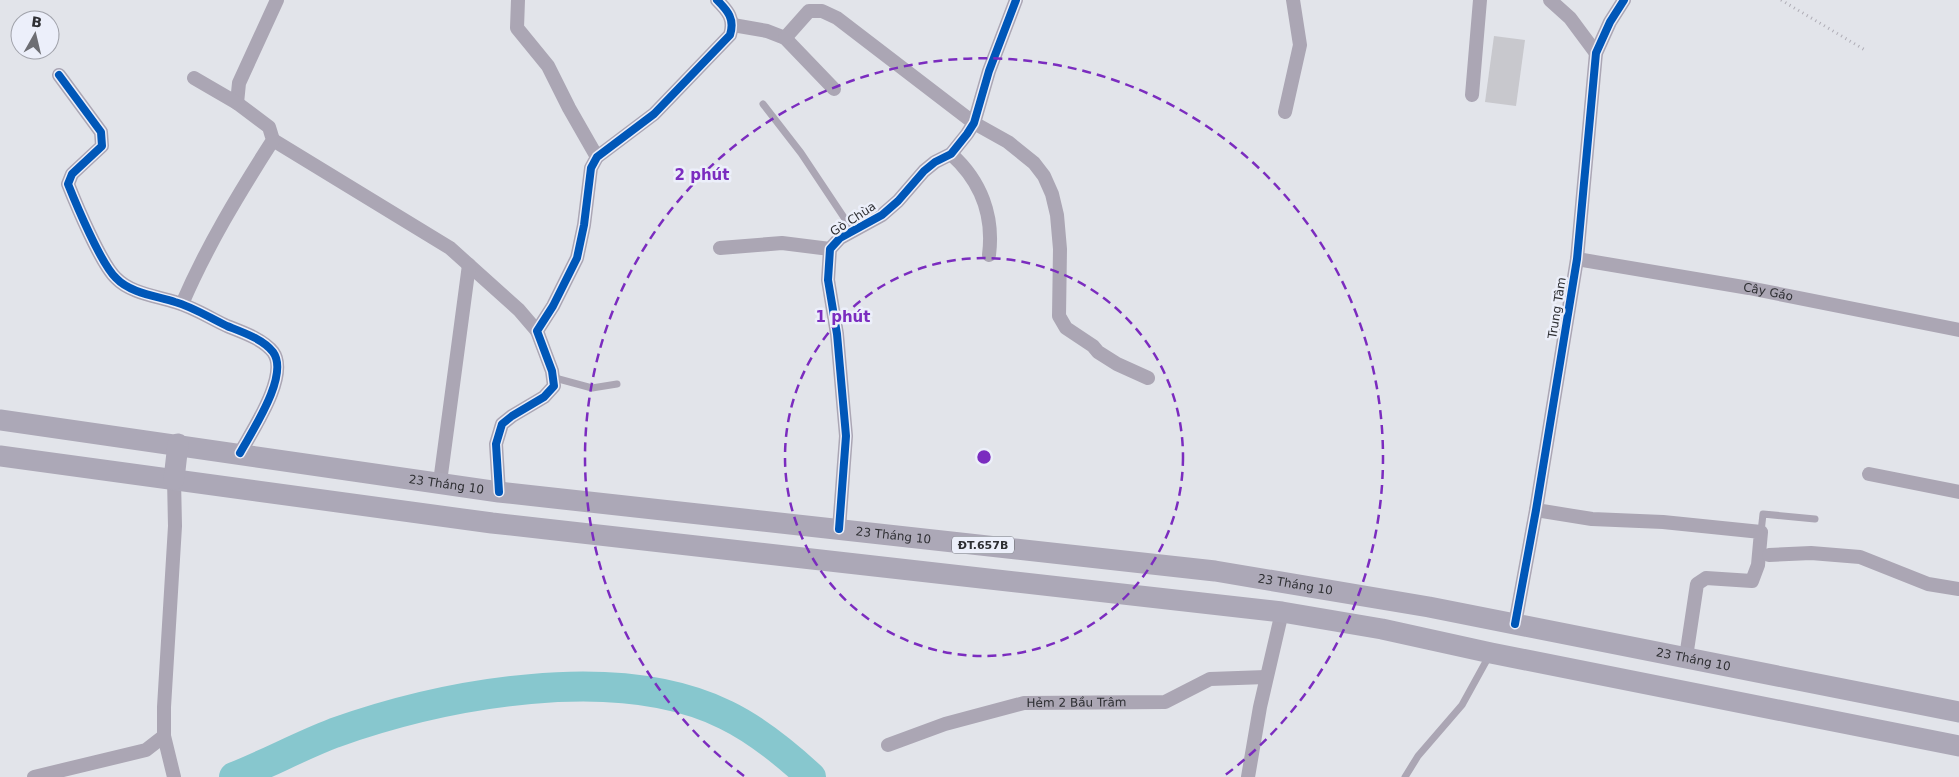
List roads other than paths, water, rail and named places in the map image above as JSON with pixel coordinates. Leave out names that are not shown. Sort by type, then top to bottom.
[{"type":"main road","name":"23 Tháng 10","points":[[0,420],[178,444],[499,492],[1215,571],[1319,587],[1515,624],[1959,712]]},
{"type":"main road","points":[[174,479],[178,444]]},
{"type":"main road","points":[[0,456],[492,523],[1282,612],[1382,629],[1500,655],[1959,746]]},
{"type":"main road","points":[[1500,655],[1515,624]]},
{"type":"street","points":[[237,103],[239,83],[277,0]]},
{"type":"street","points":[[518,0],[517,28],[548,66],[597,157]]},
{"type":"street","points":[[537,330],[553,306],[576,258],[584,225],[591,168],[597,157],[654,114],[730,35],[733,24],[728,10],[717,0]]},
{"type":"street","name":"Gò Chùa","points":[[839,529],[846,436],[837,334],[828,280],[830,249],[840,238],[882,215],[930,167],[951,154],[974,123],[990,71],[1016,0]]},
{"type":"street","points":[[1284,112],[1300,45],[1293,0]]},
{"type":"street","points":[[1472,95],[1480,0]]},
{"type":"street","points":[[1550,0],[1570,18],[1596,52]]},
{"type":"street","name":"Trung Tâm","points":[[1515,624],[1536,510],[1577,259],[1596,52],[1610,22],[1624,0]]},
{"type":"street","points":[[785,38],[809,11],[822,11],[837,18],[974,123],[1024,153],[1044,176],[1052,194],[1059,230],[1059,316],[1066,328],[1117,364],[1148,378]]},
{"type":"street","points":[[733,24],[767,31],[785,38],[834,89]]},
{"type":"street","points":[[59,75],[101,132],[102,146],[72,174],[68,184],[99,250],[115,278],[126,286],[182,304],[264,344],[274,353],[277,368],[275,387],[240,453]]},
{"type":"street","points":[[194,78],[237,103],[269,127],[273,140],[425,231],[470,265],[537,330],[555,378],[550,392],[502,424],[496,444],[499,492]]},
{"type":"street","points":[[182,304],[197,270],[230,207],[273,140]]},
{"type":"street","points":[[951,154],[970,173],[983,197],[991,229],[989,255]]},
{"type":"street","points":[[720,248],[782,243],[830,249]]},
{"type":"street","name":"Cây Gáo","points":[[1577,259],[1749,288],[1959,330]]},
{"type":"street","points":[[440,482],[470,265]]},
{"type":"street","points":[[1869,474],[1959,492]]},
{"type":"street","points":[[174,479],[175,526],[164,736],[174,777]]},
{"type":"street","points":[[1536,510],[1592,519],[1662,522],[1761,532],[1758,564],[1752,581],[1706,578],[1696,584],[1686,657]]},
{"type":"street","points":[[1769,555],[1811,553],[1860,557],[1928,584],[1959,589]]},
{"type":"street","points":[[1248,777],[1266,677],[1282,612]]},
{"type":"street","name":"Hẻm 2 Bầu Trâm","points":[[888,745],[945,724],[1024,703],[1165,702],[1210,679],[1266,677]]},
{"type":"street","points":[[34,777],[146,750],[164,736]]},
{"type":"lane","points":[[763,104],[802,153],[854,231]]},
{"type":"lane","points":[[555,378],[592,388],[617,384]]},
{"type":"lane","points":[[1761,532],[1763,514],[1815,519]]},
{"type":"lane","points":[[1405,777],[1418,756],[1462,705],[1500,655]]},
{"type":"waterway","points":[[234,777],[334,733],[426,706],[477,696],[530,689],[583,687],[634,690],[682,699],[726,715],[770,743],[811,777]]}]
